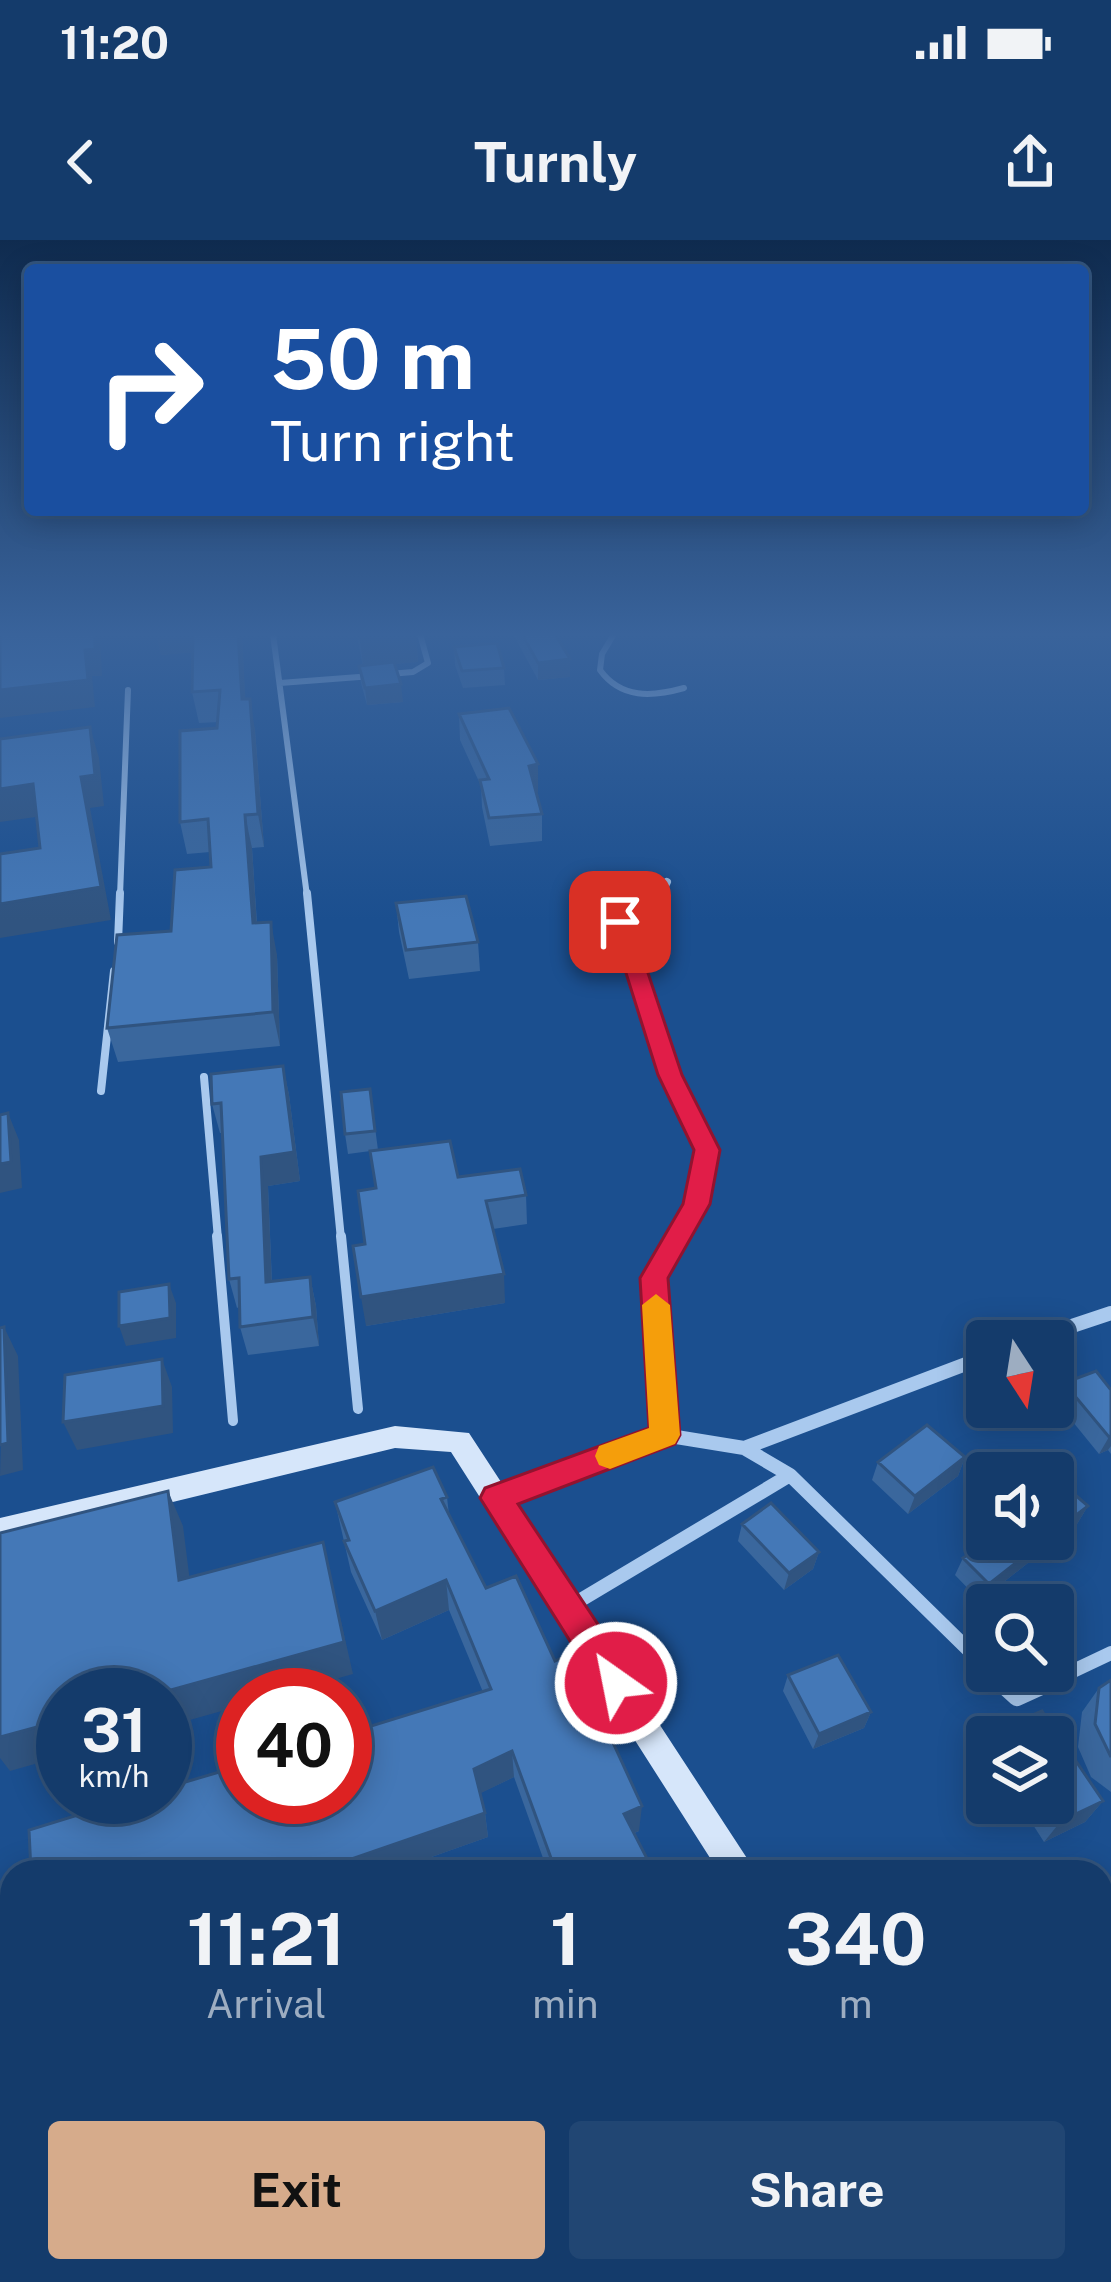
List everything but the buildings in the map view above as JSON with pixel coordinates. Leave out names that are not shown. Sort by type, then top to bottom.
[{"type":"street","points":[[664,1435],[654,1278],[697,1204],[707,1150],[670,1075],[620,922],[655,905],[667,882]]},
{"type":"street","points":[[1074,1325],[1111,1313]]},
{"type":"street","points":[[744,1448],[966,1364]]},
{"type":"street","points":[[496,1498],[664,1435],[744,1448],[790,1475],[966,1648]]},
{"type":"street","points":[[0,1531],[395,1437],[460,1441],[731,1860]]},
{"type":"street","points":[[568,1608],[790,1475]]},
{"type":"street","points":[[1074,1670],[1111,1653]]},
{"type":"lane","points":[[101,1091],[121,929],[127,729]]},
{"type":"lane","points":[[287,729],[358,1409]]},
{"type":"lane","points":[[204,1077],[233,1421]]},
{"type":"slow traffic","points":[[610,1456],[664,1435],[656,1305]]},
{"type":"route","points":[[616,1683],[496,1498],[664,1435],[654,1278],[697,1204],[707,1150],[670,1075],[620,922]]}]
